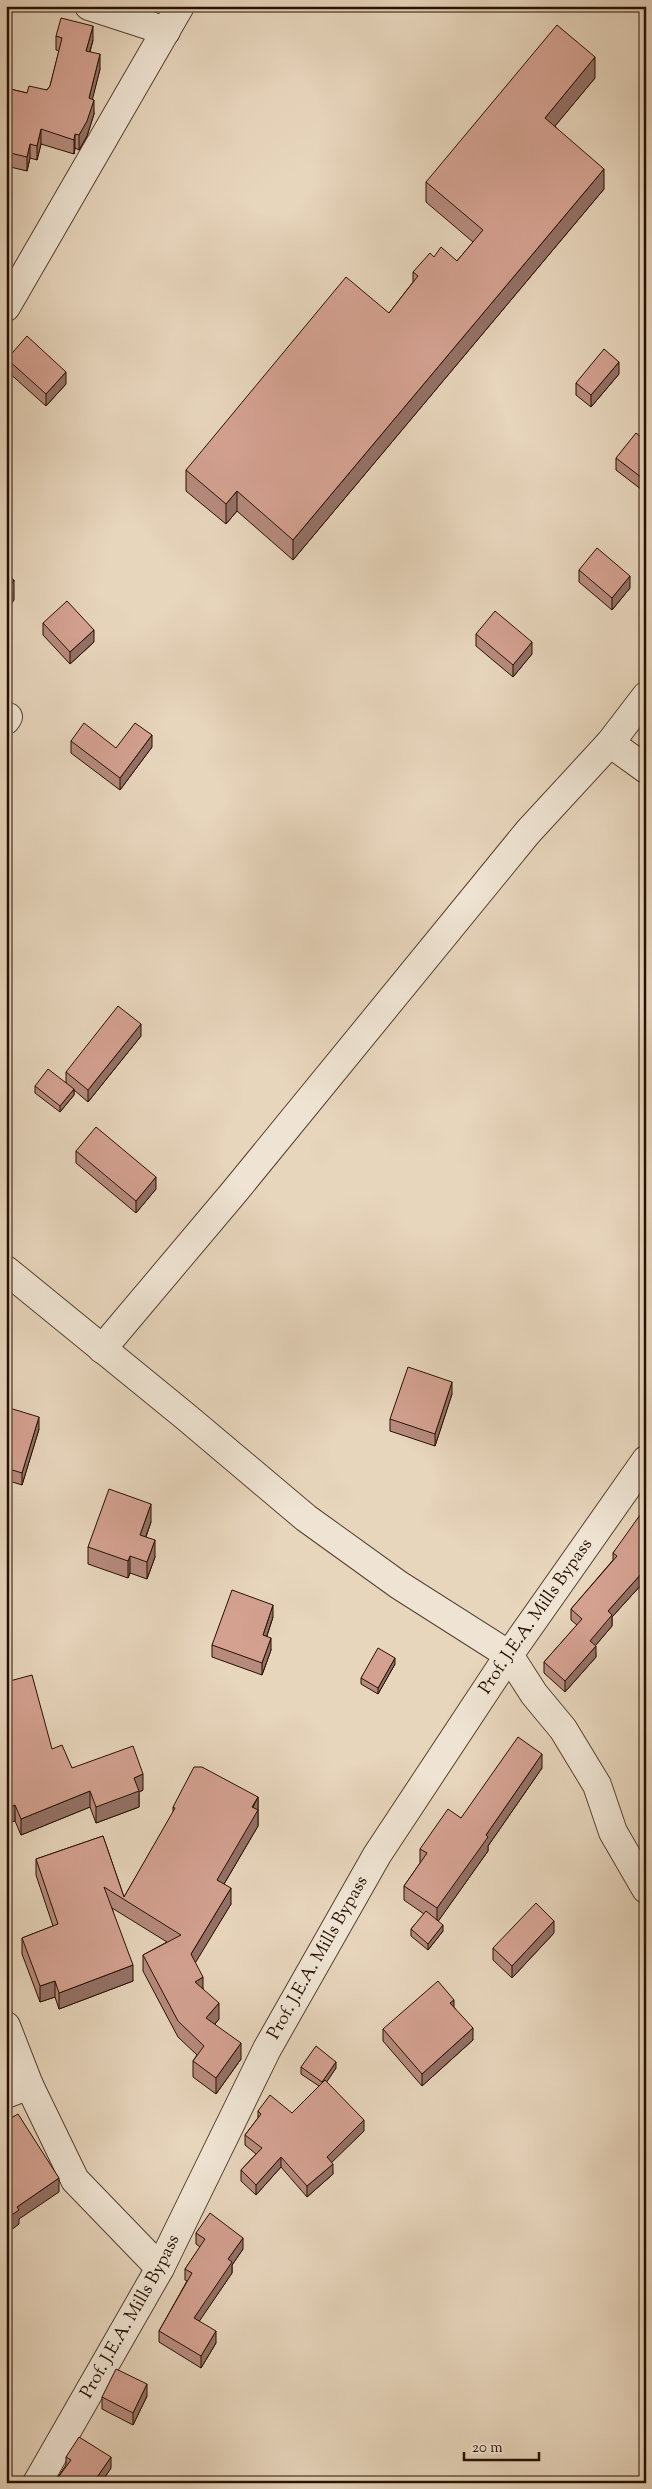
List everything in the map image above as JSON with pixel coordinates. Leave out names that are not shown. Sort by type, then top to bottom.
[{"type":"street","points":[[89,6],[166,31]]},
{"type":"street","points":[[6,306],[180,6]]},
{"type":"street","points":[[102,1349],[266,1153],[528,832],[610,743],[646,696]]},
{"type":"street","points":[[610,743],[646,770]]},
{"type":"street","points":[[6,1270],[306,1518],[399,1584],[509,1655],[534,1694],[563,1729],[597,1785],[613,1832],[646,1889]]},
{"type":"street","name":"Prof. J.E.A. Mills Bypass","points":[[37,2483],[160,2268],[267,2049],[372,1863],[509,1655],[646,1460]]},
{"type":"street","points":[[6,2026],[18,2089],[75,2180],[160,2268]]},
{"type":"building","points":[[61,18],[93,26],[86,51],[100,54],[89,98],[94,100],[87,121],[79,135],[75,134],[74,140],[41,129],[37,146],[30,144],[27,157],[6,152],[6,88],[27,93],[29,86],[47,90],[50,86],[62,38],[56,36]]},
{"type":"building","points":[[557,25],[595,57],[545,118],[604,169],[293,540],[237,491],[226,504],[186,470],[346,277],[389,313],[418,276],[413,272],[430,253],[434,257],[441,247],[457,261],[483,230],[426,182]]},
{"type":"building","points":[[27,336],[66,372],[46,394],[7,359]]},
{"type":"building","points":[[604,349],[619,362],[591,395],[576,383]]},
{"type":"building","points":[[636,433],[646,441],[646,481],[616,458]]},
{"type":"building","points":[[597,548],[630,576],[612,598],[579,570]]},
{"type":"building","points":[[6,575],[14,580],[6,592]]},
{"type":"building","points":[[67,601],[94,630],[70,652],[43,623]]},
{"type":"building","points":[[495,611],[532,642],[513,665],[476,634]]},
{"type":"building","points":[[84,723],[116,748],[135,723],[152,735],[120,778],[71,741]]},
{"type":"building","points":[[118,1006],[141,1024],[88,1090],[66,1072]]},
{"type":"building","points":[[48,1069],[74,1089],[60,1106],[35,1086]]},
{"type":"building","points":[[96,1127],[156,1177],[136,1201],[76,1151]]},
{"type":"building","points":[[408,1367],[452,1382],[435,1434],[390,1419]]},
{"type":"building","points":[[6,1407],[39,1417],[22,1473],[6,1468]]},
{"type":"building","points":[[109,1489],[151,1504],[140,1535],[155,1540],[147,1562],[130,1556],[128,1561],[88,1547]]},
{"type":"building","points":[[646,1513],[646,1571],[643,1575],[641,1574],[608,1611],[612,1615],[590,1641],[596,1646],[565,1681],[544,1662],[582,1619],[571,1609],[617,1556],[613,1553],[640,1515],[642,1517]]},
{"type":"building","points":[[232,1590],[273,1605],[263,1635],[271,1638],[262,1663],[212,1645]]},
{"type":"building","points":[[378,1648],[395,1658],[378,1688],[361,1678]]},
{"type":"building","points":[[32,1675],[52,1749],[62,1745],[72,1768],[133,1746],[143,1774],[134,1778],[139,1791],[96,1807],[90,1791],[21,1819],[15,1805],[6,1809],[6,1682]]},
{"type":"building","points":[[518,1737],[542,1754],[486,1835],[488,1837],[437,1908],[404,1886],[427,1853],[420,1849],[448,1809],[461,1818]]},
{"type":"building","points":[[194,1767],[202,1767],[258,1797],[252,1807],[258,1810],[217,1880],[231,1888],[191,1954],[203,1977],[195,1982],[219,2003],[206,2018],[241,2043],[216,2078],[193,2061],[204,2046],[178,2021],[143,1955],[181,1935],[104,1887],[133,1965],[59,1993],[55,1981],[40,1986],[22,1938],[58,1924],[36,1859],[103,1836],[124,1897],[175,1808],[173,1807]]},
{"type":"building","points":[[536,1903],[554,1921],[512,1966],[493,1948]]},
{"type":"building","points":[[426,1911],[443,1925],[428,1944],[411,1929]]},
{"type":"building","points":[[438,1981],[454,2000],[450,2003],[473,2028],[422,2074],[383,2029]]},
{"type":"building","points":[[316,2046],[336,2062],[322,2082],[301,2067]]},
{"type":"building","points":[[325,2080],[364,2120],[327,2157],[333,2164],[307,2186],[281,2157],[256,2185],[241,2170],[262,2148],[245,2135],[261,2114],[258,2111],[270,2095],[292,2113]]},
{"type":"building","points":[[18,2114],[59,2178],[17,2207],[19,2210],[6,2219],[6,2121]]},
{"type":"building","points":[[210,2213],[243,2238],[228,2259],[232,2262],[194,2318],[216,2331],[201,2356],[159,2331],[192,2273],[185,2269],[205,2239],[196,2233]]},
{"type":"building","points":[[116,2369],[147,2384],[133,2413],[102,2397]]},
{"type":"building","points":[[79,2437],[111,2457],[93,2483],[54,2483],[71,2460],[66,2457]]}]
